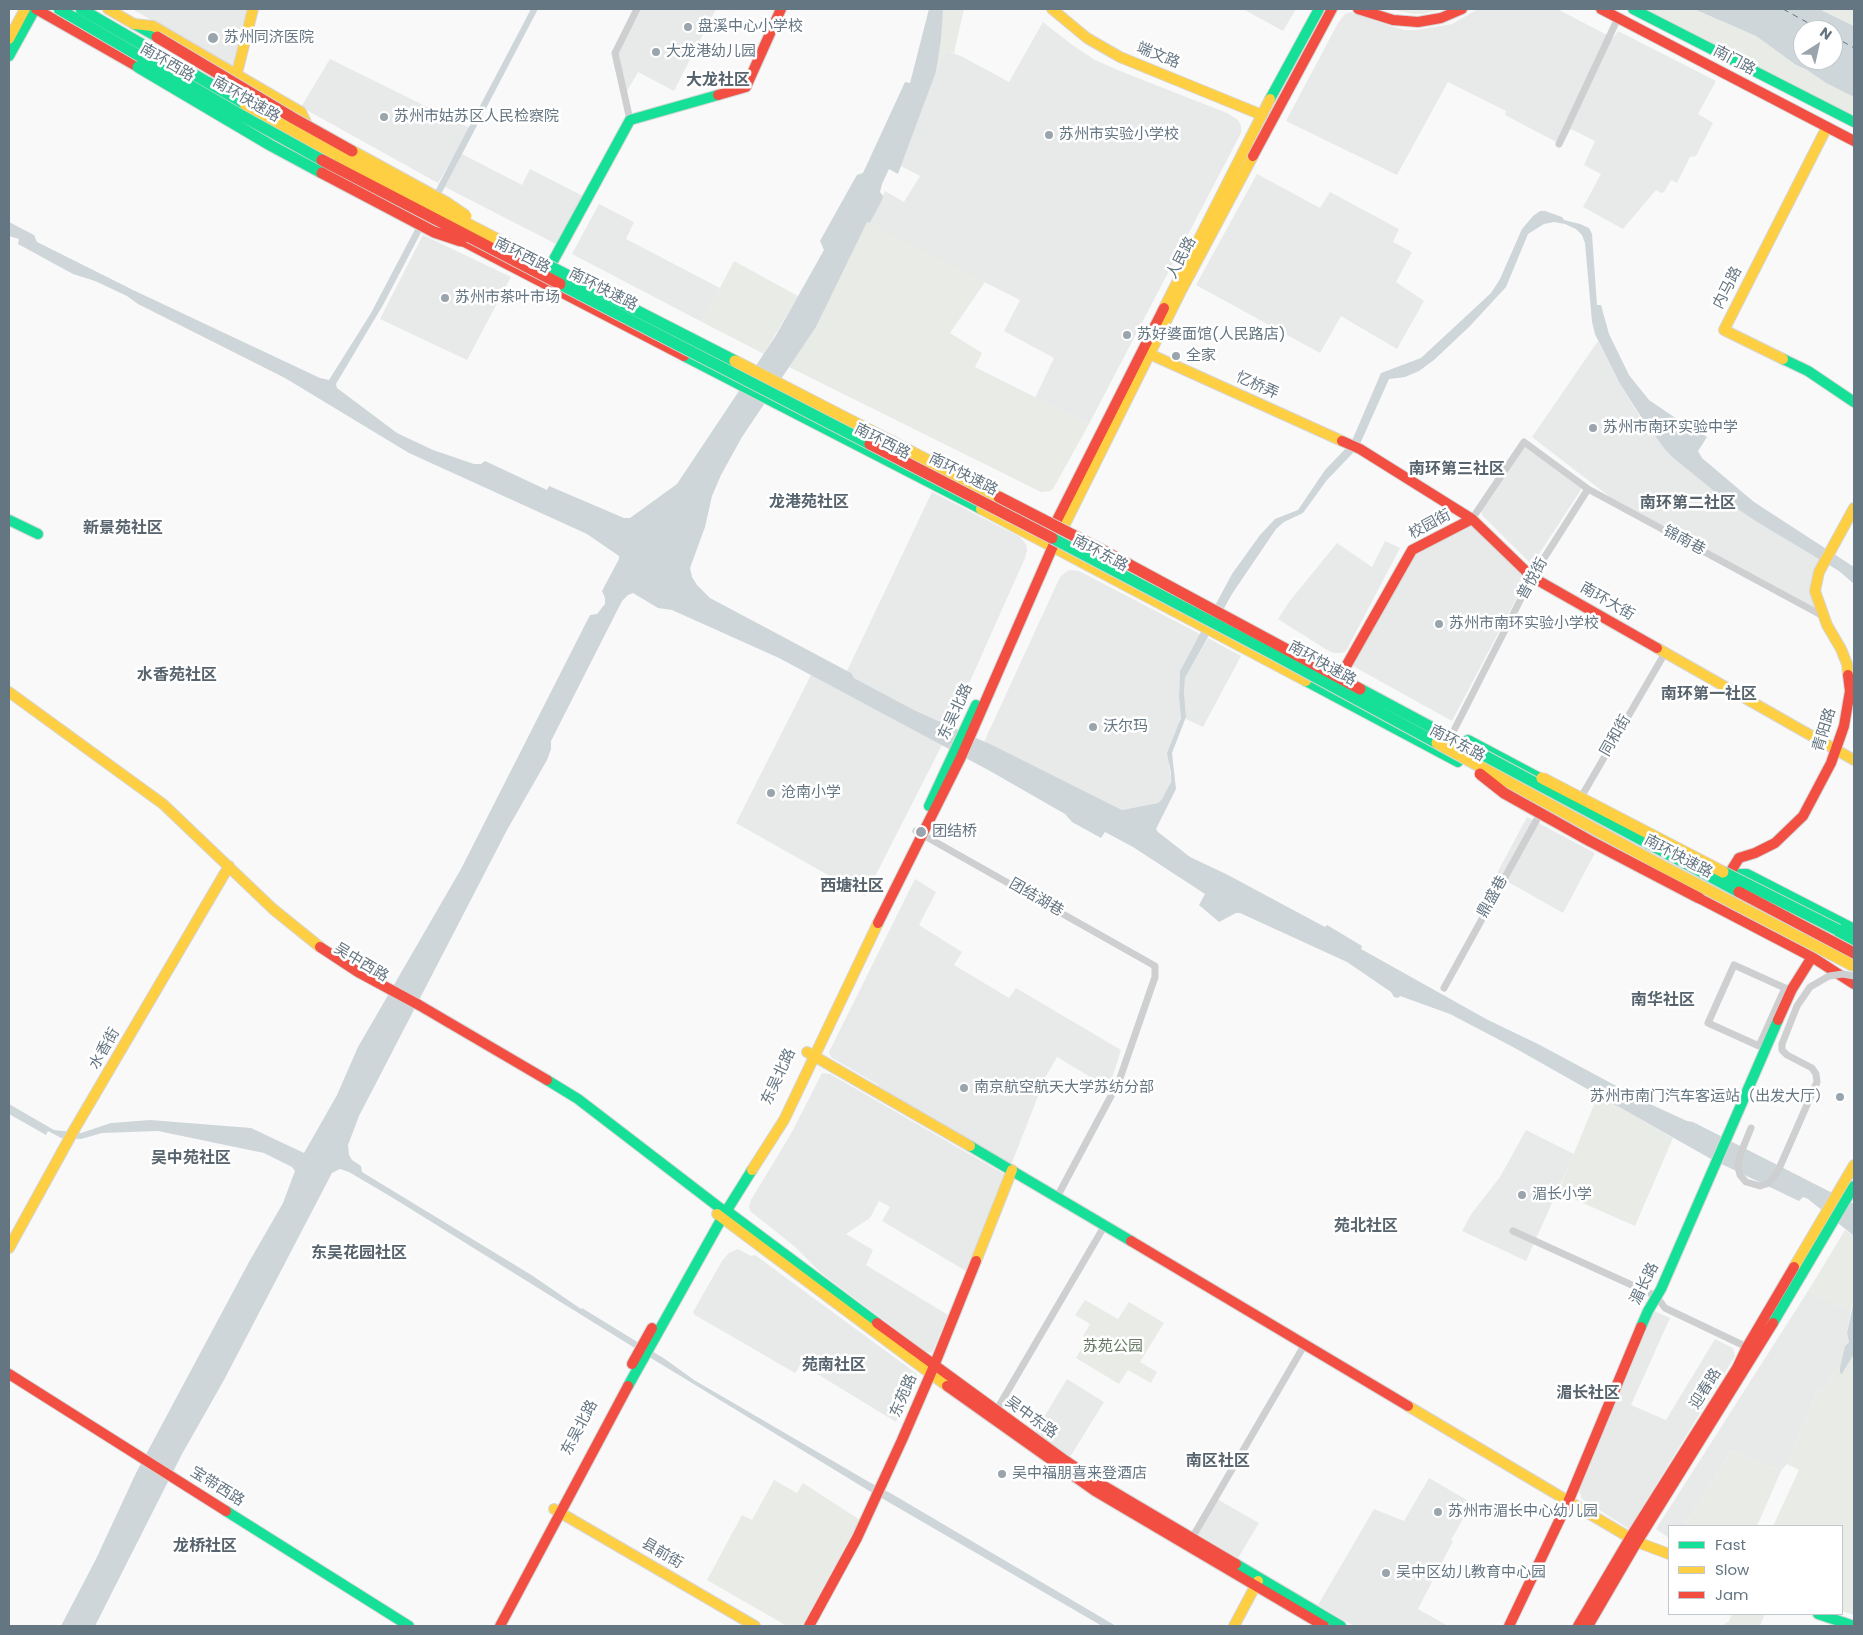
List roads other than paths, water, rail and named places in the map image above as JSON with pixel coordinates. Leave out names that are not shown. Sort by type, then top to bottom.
[{"type":"main road","points":[[9,39],[26,9]]},
{"type":"main road","points":[[9,56],[36,9],[270,145],[364,196],[434,232],[504,250]]},
{"type":"main road","name":"南环西路","points":[[46,9],[274,142],[416,218],[774,404],[1050,544]]},
{"type":"main road","name":"南环快速路","points":[[59,9],[325,162],[1100,549],[1451,745],[1662,866],[1854,966]]},
{"type":"main road","name":"南环快速路","points":[[82,9],[296,133],[504,250]]},
{"type":"main road","name":"南环西路","points":[[91,9],[312,136],[440,204],[1061,523]]},
{"type":"main road","points":[[108,9],[293,118],[448,203],[504,250]]},
{"type":"main road","points":[[224,113],[233,90],[253,9]]},
{"type":"main road","points":[[542,282],[630,120],[746,87],[781,9]]},
{"type":"main road","name":"端文路","points":[[1052,9],[1082,34],[1120,57],[1262,115]]},
{"type":"main road","name":"人民路","points":[[1061,523],[1262,115],[1319,9]]},
{"type":"main road","name":"人民路","points":[[1146,353],[1332,9]]},
{"type":"main road","points":[[1358,9],[1405,22],[1441,18],[1462,9]]},
{"type":"main road","name":"南门路","points":[[1601,9],[1854,141]]},
{"type":"main road","name":"南门路","points":[[1633,9],[1854,122]]},
{"type":"main road","points":[[134,24],[153,26],[301,112],[312,136]]},
{"type":"main road","name":"内马路","points":[[1827,127],[1724,330],[1808,371],[1854,402]]},
{"type":"main road","name":"忆桥弄","points":[[1146,353],[1360,449]]},
{"type":"main road","name":"南环大街","points":[[1360,449],[1472,519],[1532,577],[1854,760]]},
{"type":"main road","name":"青阳路","points":[[1716,898],[1732,867],[1739,858],[1755,853],[1775,843],[1802,816],[1823,778],[1844,726],[1850,691],[1849,676],[1841,649],[1823,617],[1816,591],[1819,572],[1854,508]]},
{"type":"main road","name":"校园街","points":[[1330,694],[1412,550],[1472,519]]},
{"type":"main road","points":[[9,520],[38,534]]},
{"type":"main road","name":"南环东路","points":[[1061,523],[1343,673],[1543,807],[1854,971]]},
{"type":"main road","name":"东吴北路","points":[[492,1626],[644,1350],[777,1117],[810,1054],[844,974],[920,833],[968,732],[976,705],[1061,523]]},
{"type":"main road","name":"南环东路","points":[[1050,544],[1330,694],[1579,800],[1854,946]]},
{"type":"main road","name":"吴中西路","points":[[9,692],[152,795],[175,814],[227,869]]},
{"type":"main road","name":"吴中西路","points":[[9,700],[153,804],[312,941],[385,991],[525,1066],[578,1099],[721,1213]]},
{"type":"main road","points":[[1451,745],[1504,793],[1590,841],[1812,957],[1854,984]]},
{"type":"main road","points":[[1451,745],[1518,765],[1854,939]]},
{"type":"main road","name":"南环快速路","points":[[1451,745],[1660,851],[1854,953]]},
{"type":"main road","points":[[1615,844],[1625,862],[1637,869],[1788,948],[1812,957]]},
{"type":"main road","name":"水香街","points":[[9,1248],[71,1135],[227,869]]},
{"type":"main road","points":[[1727,879],[1740,874],[1747,874],[1854,929]]},
{"type":"main road","name":"湄长路","points":[[1509,1626],[1569,1500],[1648,1311],[1729,1135],[1789,989],[1812,957]]},
{"type":"main road","points":[[810,1054],[1012,1170],[1634,1540],[1668,1554]]},
{"type":"main road","name":"迎春路","points":[[1578,1626],[1634,1540],[1752,1350],[1843,1195],[1854,1165]]},
{"type":"main road","name":"东苑路","points":[[809,1626],[857,1538],[883,1482],[932,1370],[1012,1170]]},
{"type":"main road","name":"迎春路","points":[[1843,1195],[1854,1186]]},
{"type":"main road","name":"吴中东路","points":[[721,1213],[1082,1482],[1257,1581],[1342,1626]]},
{"type":"main road","name":"吴中东路","points":[[932,1370],[1086,1475],[1192,1538],[1324,1626]]},
{"type":"main road","name":"宝带西路","points":[[9,1374],[396,1626]]},
{"type":"main road","name":"宝带西路","points":[[9,1382],[140,1460]]},
{"type":"main road","name":"宝带西路","points":[[173,1481],[409,1626]]},
{"type":"main road","name":"东吴北路","points":[[500,1626],[557,1510]]},
{"type":"main road","name":"县前街","points":[[557,1510],[755,1626]]},
{"type":"main road","name":"迎春路","points":[[1588,1626],[1634,1540]]},
{"type":"main road","points":[[1234,1626],[1257,1581]]},
{"type":"main road","points":[[1821,1615],[1854,1626]]},
{"type":"street","points":[[630,120],[615,53],[637,9]]},
{"type":"street","points":[[1559,144],[1618,18]]},
{"type":"street","name":"锦南巷","points":[[1524,442],[1588,489],[1823,617]]},
{"type":"street","name":"校园街","points":[[1472,519],[1524,442]]},
{"type":"street","name":"普悦街","points":[[1451,745],[1532,577],[1588,489]]},
{"type":"street","name":"同和街","points":[[1569,820],[1665,653]]},
{"type":"street","name":"鼎盛巷","points":[[1444,988],[1543,807]]},
{"type":"street","name":"团结湖巷","points":[[920,833],[1155,966],[1155,977],[1119,1081],[1057,1197]]},
{"type":"street","points":[[1734,965],[1789,989],[1759,1046],[1708,1023],[1734,965]]},
{"type":"street","points":[[1751,1128],[1738,1161],[1738,1171],[1746,1182],[1755,1186],[1772,1180],[1778,1171],[1817,1082],[1817,1077],[1812,1068],[1785,1054],[1782,1048],[1797,1006],[1810,987],[1829,976],[1843,974],[1854,976]]},
{"type":"street","points":[[996,1412],[1105,1225]]},
{"type":"street","points":[[1513,1231],[1656,1296],[1665,1308],[1752,1350]]},
{"type":"street","points":[[1192,1538],[1305,1344]]},
{"type":"place","name":"盘溪中心小学校","points":[[688,27]]},
{"type":"place","name":"苏州同济医院","points":[[213,38]]},
{"type":"place","name":"大龙港幼儿园","points":[[656,52]]},
{"type":"place","name":"苏州市姑苏区人民检察院","points":[[384,117]]},
{"type":"place","name":"苏州市实验小学校","points":[[1049,135]]},
{"type":"place","name":"苏州市茶叶市场","points":[[445,298]]},
{"type":"place","name":"苏好婆面馆(人民路店)","points":[[1127,335]]},
{"type":"place","name":"全家","points":[[1176,356]]},
{"type":"place","name":"苏州市南环实验中学","points":[[1593,428]]},
{"type":"place","name":"苏州市南环实验小学校","points":[[1439,624]]},
{"type":"place","name":"沃尔玛","points":[[1093,727]]},
{"type":"place","name":"沧南小学","points":[[771,793]]},
{"type":"place","name":"团结桥","points":[[921,832]]},
{"type":"place","name":"南京航空航天大学苏纺分部","points":[[964,1088]]},
{"type":"place","name":"苏州市南门汽车客运站（出发大厅）","points":[[1840,1097]]},
{"type":"place","name":"湄长小学","points":[[1522,1195]]},
{"type":"place","name":"吴中福朋喜来登酒店","points":[[1002,1474]]},
{"type":"place","name":"苏州市湄长中心幼儿园","points":[[1438,1512]]},
{"type":"place","name":"吴中区幼儿教育中心园","points":[[1386,1573]]},
{"type":"district","name":"大龙社区","points":[[718,81]]},
{"type":"district","name":"南环第三社区","points":[[1457,470]]},
{"type":"district","name":"龙港苑社区","points":[[809,503]]},
{"type":"district","name":"南环第二社区","points":[[1688,504]]},
{"type":"district","name":"新景苑社区","points":[[123,529]]},
{"type":"district","name":"水香苑社区","points":[[177,676]]},
{"type":"district","name":"南环第一社区","points":[[1709,695]]},
{"type":"district","name":"西塘社区","points":[[852,887]]},
{"type":"district","name":"南华社区","points":[[1663,1001]]},
{"type":"district","name":"吴中苑社区","points":[[191,1159]]},
{"type":"district","name":"苑北社区","points":[[1366,1227]]},
{"type":"district","name":"东吴花园社区","points":[[359,1254]]},
{"type":"district","name":"苑南社区","points":[[834,1366]]},
{"type":"district","name":"湄长社区","points":[[1588,1394]]},
{"type":"district","name":"南区社区","points":[[1218,1462]]},
{"type":"district","name":"龙桥社区","points":[[205,1547]]},
{"type":"park label","name":"苏苑公园","points":[[1113,1347]]}]
